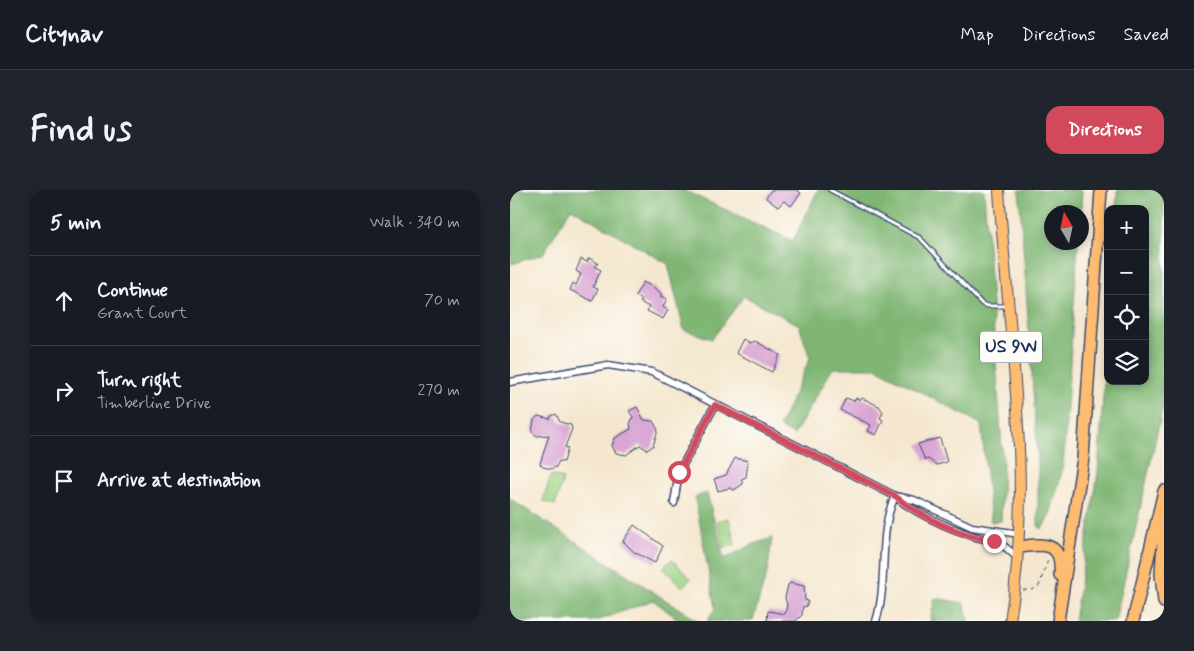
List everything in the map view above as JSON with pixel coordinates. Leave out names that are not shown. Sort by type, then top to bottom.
[{"type":"highway","points":[[1057,621],[1083,458],[1101,190]]},
{"type":"highway","points":[[1133,621],[1164,491]]},
{"type":"highway","points":[[1164,524],[1161,574],[1164,602]]},
{"type":"highway","points":[[1020,546],[1040,544],[1052,547],[1058,554],[1060,564],[1057,621]]},
{"type":"main road","name":"US 9W","points":[[998,190],[1019,446],[1020,546],[1010,621]]},
{"type":"street","points":[[510,382],[594,366],[621,365],[652,372],[895,496],[919,513],[962,533],[1002,543],[1018,559]]},
{"type":"street","points":[[674,503],[679,472],[715,405]]},
{"type":"street","points":[[895,496],[923,504],[972,527],[1020,534]]},
{"type":"street","points":[[876,621],[881,597],[887,519],[895,496]]},
{"type":"street","points":[[919,513],[923,504]]},
{"type":"lane","points":[[830,190],[920,238],[982,304],[991,307],[1008,306]]},
{"type":"path","points":[[1015,590],[1032,590],[1039,586],[1052,547]]},
{"type":"green space","points":[[510,190],[683,190],[793,241],[818,190],[984,190],[1003,463],[1001,521],[991,522],[981,424],[876,368],[833,368],[794,435],[779,427],[810,358],[799,325],[744,296],[712,339],[684,330],[668,264],[571,208],[543,254],[512,264]]},
{"type":"green space","points":[[1019,190],[1082,190],[1081,205],[1044,205],[1044,250],[1078,250],[1063,468],[1050,515],[1042,529],[1038,526],[1038,461]]},
{"type":"green space","points":[[1117,190],[1164,190],[1164,402],[1115,621],[1074,621],[1098,472],[1104,383],[1104,385],[1149,385],[1149,205],[1116,205]]},
{"type":"green space","points":[[551,475],[563,479],[555,505],[543,501]]},
{"type":"green space","points":[[707,493],[724,559],[753,544],[772,538],[768,569],[753,620],[751,621],[708,621],[715,608],[695,497]]},
{"type":"green space","points":[[510,499],[698,621],[680,621],[653,600],[597,621],[510,621]]},
{"type":"green space","points":[[729,518],[735,545],[723,548],[717,521]]},
{"type":"green space","points":[[672,559],[691,579],[682,587],[663,568]]},
{"type":"green space","points":[[935,598],[964,603],[969,621],[930,621]]},
{"type":"building","points":[[771,190],[797,190],[801,193],[791,206],[784,201],[778,207],[766,198]]},
{"type":"building","points":[[589,258],[598,263],[595,267],[601,270],[593,287],[598,289],[592,301],[570,290],[573,283],[576,285],[581,274],[576,271],[581,259],[587,262]]},
{"type":"building","points":[[643,282],[653,287],[662,294],[660,296],[667,299],[663,307],[668,310],[663,319],[647,311],[649,307],[640,302],[642,299],[635,296]]},
{"type":"building","points":[[743,339],[750,343],[755,341],[780,355],[772,372],[736,353]]},
{"type":"building","points":[[846,398],[854,401],[856,398],[860,400],[862,398],[879,406],[883,412],[880,418],[883,420],[876,435],[868,431],[871,425],[840,410]]},
{"type":"building","points":[[637,407],[644,420],[653,421],[658,430],[653,446],[647,450],[640,445],[626,455],[616,453],[612,446],[615,438],[631,429],[630,424],[633,417],[629,411]]},
{"type":"building","points":[[556,414],[560,422],[571,425],[572,429],[565,447],[568,448],[564,462],[559,461],[556,467],[551,469],[540,464],[549,435],[537,436],[532,432],[534,420],[538,416],[550,419],[551,416]]},
{"type":"building","points":[[940,438],[947,462],[937,465],[928,459],[925,460],[918,444]]},
{"type":"building","points":[[735,458],[748,461],[746,477],[741,479],[743,484],[734,490],[730,488],[718,491],[714,479],[726,475]]},
{"type":"building","points":[[634,525],[663,546],[655,563],[634,552],[623,541]]},
{"type":"building","points":[[790,583],[804,586],[805,600],[808,601],[806,607],[803,606],[802,615],[796,621],[767,621],[768,611],[785,614],[787,605],[785,598]]},
{"type":"route","points":[[679,472],[715,405],[895,496],[910,508],[962,533],[994,541]]}]
